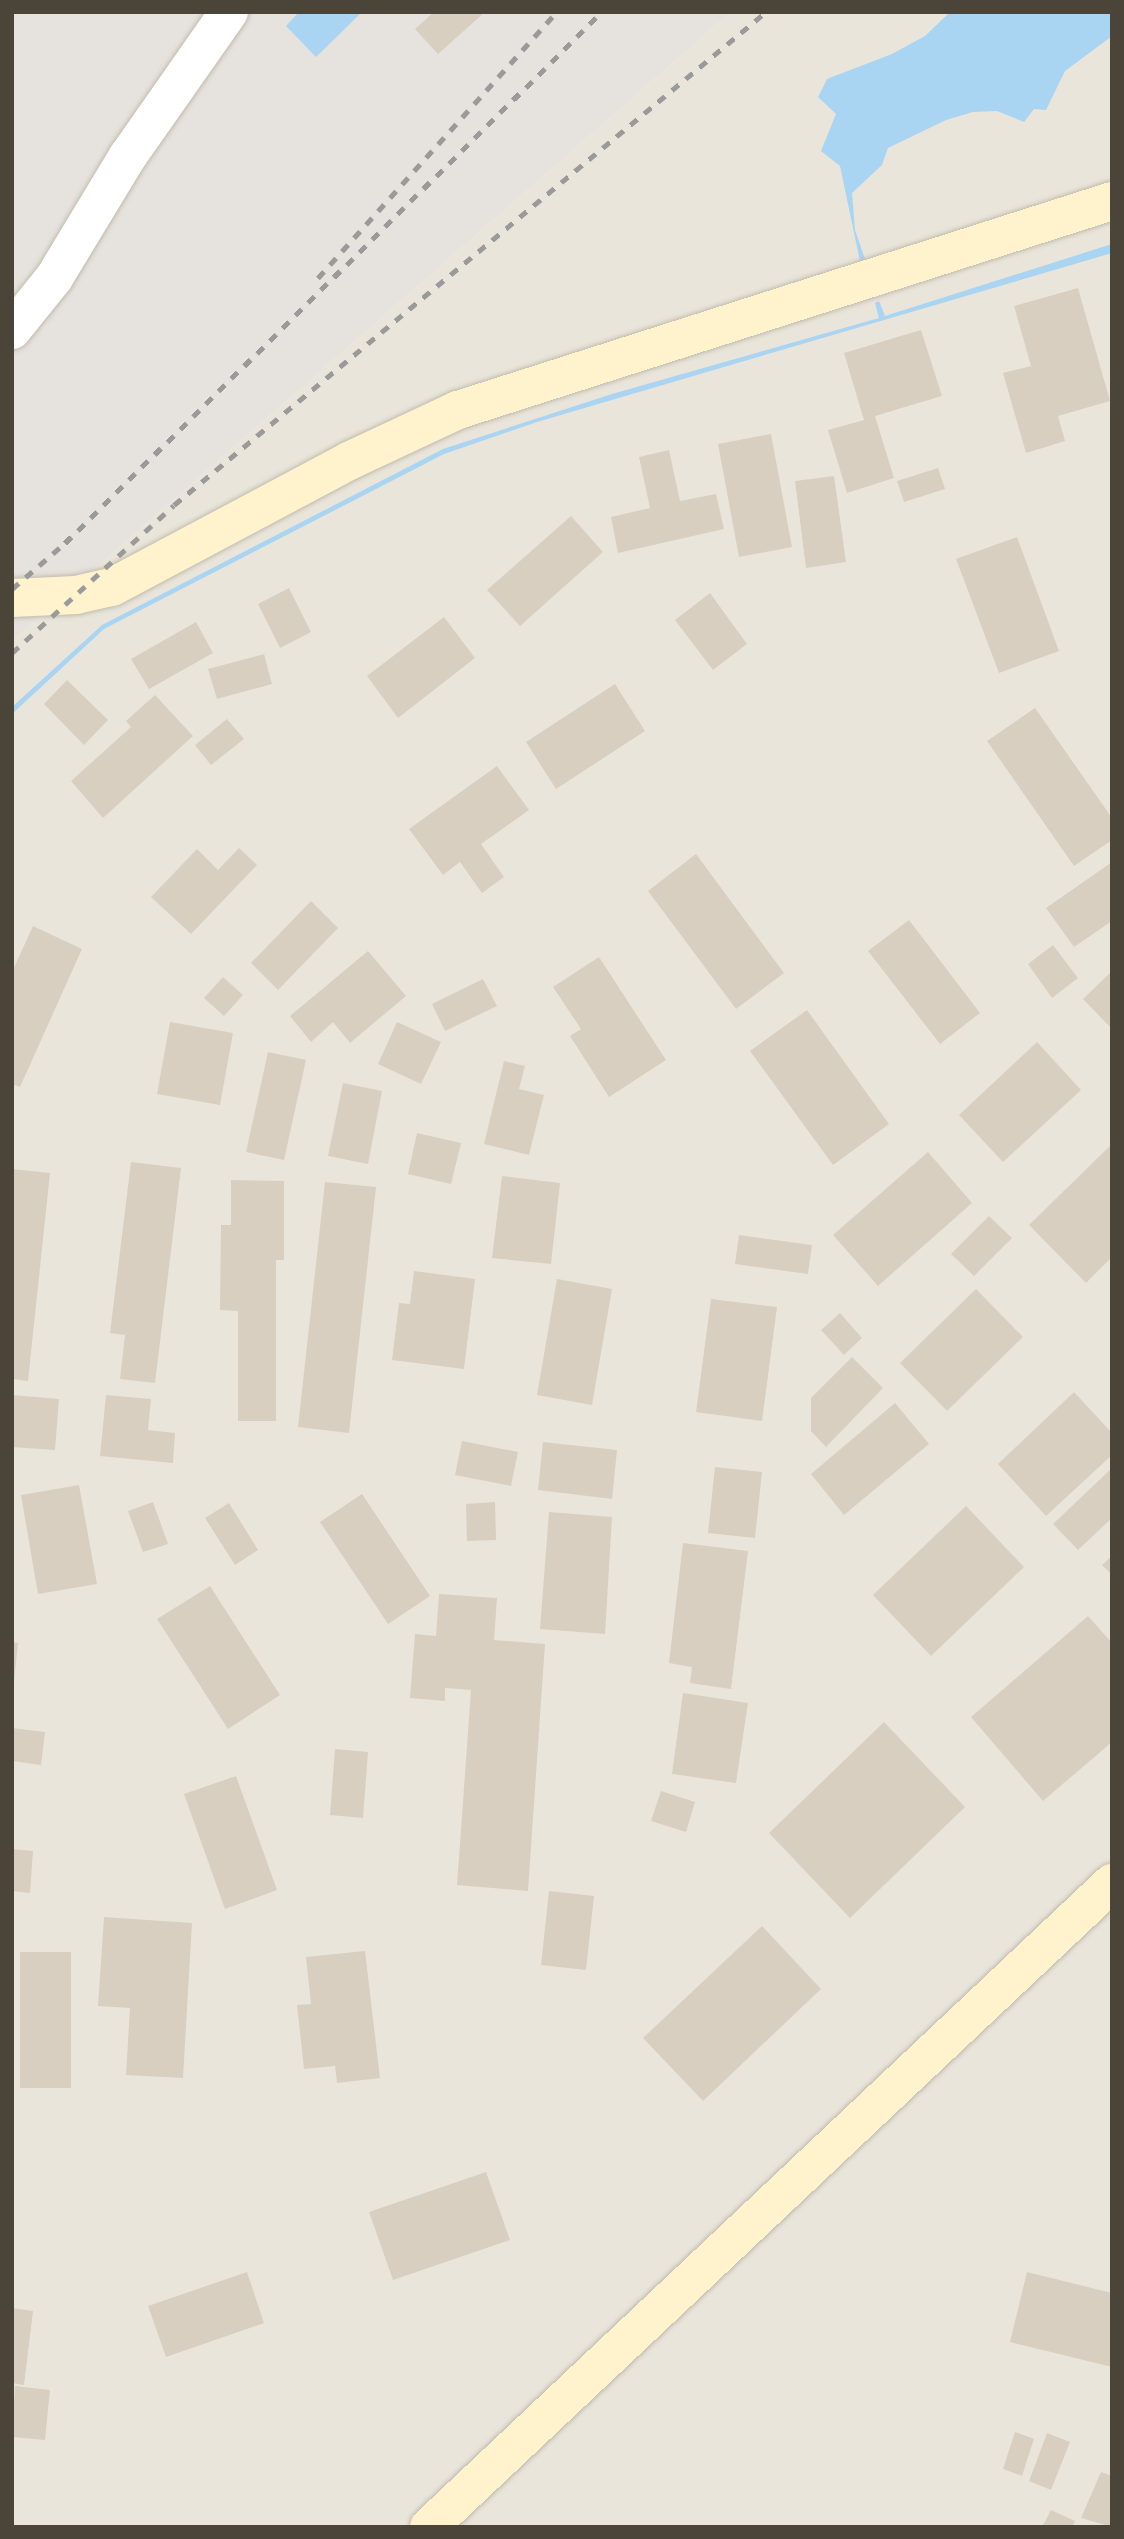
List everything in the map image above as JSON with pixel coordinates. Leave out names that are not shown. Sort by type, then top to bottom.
[{"type":"street","points":[[12,330],[54,278],[128,156],[229,12]]},
{"type":"street","points":[[12,597],[76,595],[112,587],[349,461],[458,410],[1112,201]]},
{"type":"street","points":[[429,2527],[1112,1883]]},
{"type":"shaded area","points":[[12,12],[731,12],[12,641]]},
{"type":"shaded area","points":[[731,12],[1112,12],[1112,2527],[12,2527],[12,641]]},
{"type":"water","points":[[299,12],[362,12],[316,57],[286,26]]},
{"type":"water","points":[[950,12],[1112,12],[1112,36],[1065,71],[1046,110],[1034,109],[1024,122],[997,111],[973,112],[946,120],[888,148],[882,165],[852,193],[855,230],[865,259],[860,261],[840,166],[821,151],[836,114],[818,97],[827,79],[892,54],[925,36]]},
{"type":"water","points":[[1112,244],[1112,253],[537,422],[444,454],[104,629],[12,714],[12,707],[102,625],[443,449],[612,394],[879,318],[875,303],[879,301],[885,316]]},
{"type":"building","points":[[434,12],[485,12],[438,54],[415,29]]},
{"type":"building","points":[[1078,288],[1110,401],[1058,416],[1065,441],[1026,453],[1003,373],[1031,366],[1014,306]]},
{"type":"building","points":[[921,330],[942,396],[875,416],[894,478],[847,493],[828,430],[864,420],[844,353]]},
{"type":"building","points":[[771,434],[792,547],[739,557],[718,444]]},
{"type":"building","points":[[669,450],[680,501],[716,494],[724,529],[618,553],[611,517],[650,508],[639,457]]},
{"type":"building","points":[[938,468],[945,489],[904,502],[897,481]]},
{"type":"building","points":[[834,476],[846,562],[806,568],[795,481]]},
{"type":"building","points":[[571,516],[603,552],[520,626],[487,590]]},
{"type":"building","points":[[1017,537],[1059,651],[999,673],[956,559]]},
{"type":"building","points":[[289,588],[311,632],[280,648],[258,604]]},
{"type":"building","points":[[710,593],[747,644],[713,670],[675,620]]},
{"type":"building","points":[[444,617],[475,658],[398,718],[367,676]]},
{"type":"building","points":[[196,622],[213,653],[149,689],[131,659]]},
{"type":"building","points":[[264,654],[272,684],[217,699],[208,669]]},
{"type":"building","points":[[67,680],[108,720],[84,745],[44,704]]},
{"type":"building","points":[[615,684],[645,731],[556,789],[526,742]]},
{"type":"building","points":[[155,695],[193,736],[103,818],[71,781],[131,727],[126,721]]},
{"type":"building","points":[[1035,708],[1112,818],[1112,840],[1074,866],[987,741]]},
{"type":"building","points":[[227,719],[244,739],[211,765],[195,745]]},
{"type":"building","points":[[497,766],[529,810],[481,844],[504,877],[482,893],[460,862],[443,875],[409,829]]},
{"type":"building","points":[[239,848],[257,865],[191,934],[151,897],[197,849],[218,870]]},
{"type":"building","points":[[696,854],[784,973],[736,1009],[648,891]]},
{"type":"building","points":[[1112,862],[1112,921],[1074,947],[1046,908]]},
{"type":"building","points":[[311,901],[338,928],[278,990],[251,963]]},
{"type":"building","points":[[909,920],[980,1013],[940,1044],[868,951]]},
{"type":"building","points":[[33,926],[82,949],[20,1087],[12,1084],[12,972]]},
{"type":"building","points":[[1053,945],[1078,978],[1052,998],[1028,964]]},
{"type":"building","points":[[368,951],[406,996],[350,1043],[333,1022],[311,1042],[290,1016]]},
{"type":"building","points":[[599,957],[666,1060],[609,1097],[570,1036],[581,1029],[553,987]]},
{"type":"building","points":[[1112,971],[1112,1029],[1083,999]]},
{"type":"building","points":[[223,977],[243,995],[224,1016],[204,998]]},
{"type":"building","points":[[483,979],[497,1006],[445,1031],[432,1004]]},
{"type":"building","points":[[807,1010],[889,1124],[833,1165],[750,1051]]},
{"type":"building","points":[[170,1022],[233,1033],[220,1105],[157,1094]]},
{"type":"building","points":[[397,1022],[441,1042],[421,1084],[378,1064]]},
{"type":"building","points":[[1037,1042],[1081,1090],[1003,1162],[959,1115]]},
{"type":"building","points":[[268,1052],[306,1060],[284,1160],[246,1152]]},
{"type":"building","points":[[504,1061],[525,1066],[519,1089],[544,1095],[529,1155],[484,1144]]},
{"type":"building","points":[[343,1083],[382,1091],[368,1164],[328,1156]]},
{"type":"building","points":[[417,1133],[461,1143],[451,1184],[408,1174]]},
{"type":"building","points":[[1112,1144],[1112,1257],[1086,1283],[1029,1225]]},
{"type":"building","points":[[928,1152],[972,1203],[878,1286],[833,1235]]},
{"type":"building","points":[[131,1162],[181,1168],[155,1383],[120,1379],[125,1335],[110,1333]]},
{"type":"building","points":[[12,1169],[50,1173],[28,1381],[12,1379]]},
{"type":"building","points":[[502,1176],[560,1183],[551,1264],[492,1258]]},
{"type":"building","points":[[231,1180],[284,1181],[284,1260],[276,1260],[276,1421],[238,1421],[238,1311],[220,1310],[221,1225],[231,1225]]},
{"type":"building","points":[[325,1182],[376,1187],[349,1433],[298,1427]]},
{"type":"building","points":[[989,1216],[1012,1238],[974,1276],[951,1254]]},
{"type":"building","points":[[739,1235],[812,1245],[808,1274],[735,1264]]},
{"type":"building","points":[[414,1271],[475,1279],[464,1369],[392,1360],[399,1303],[410,1304]]},
{"type":"building","points":[[557,1279],[612,1289],[592,1405],[537,1395]]},
{"type":"building","points":[[976,1289],[1023,1337],[947,1411],[900,1363]]},
{"type":"building","points":[[711,1299],[777,1307],[762,1421],[696,1412]]},
{"type":"building","points":[[840,1313],[862,1338],[844,1355],[821,1330]]},
{"type":"building","points":[[852,1357],[883,1388],[826,1447],[811,1431],[811,1398]]},
{"type":"building","points":[[1074,1392],[1112,1433],[1112,1455],[1046,1516],[998,1464]]},
{"type":"building","points":[[12,1395],[59,1399],[55,1450],[12,1447]]},
{"type":"building","points":[[106,1395],[151,1399],[148,1430],[175,1433],[173,1463],[100,1456]]},
{"type":"building","points":[[895,1403],[929,1444],[844,1515],[811,1474]]},
{"type":"building","points":[[462,1441],[518,1452],[511,1486],[455,1475]]},
{"type":"building","points":[[543,1442],[617,1450],[612,1499],[538,1490]]},
{"type":"building","points":[[715,1467],[762,1472],[755,1538],[708,1533]]},
{"type":"building","points":[[1112,1468],[1112,1518],[1078,1550],[1053,1524]]},
{"type":"building","points":[[79,1485],[97,1584],[38,1594],[21,1495]]},
{"type":"building","points":[[362,1494],[430,1596],[388,1624],[320,1522]]},
{"type":"building","points":[[153,1502],[168,1544],[143,1552],[128,1511]]},
{"type":"building","points":[[495,1502],[496,1540],[467,1541],[466,1504]]},
{"type":"building","points":[[229,1503],[258,1550],[235,1565],[205,1518]]},
{"type":"building","points":[[966,1506],[1024,1567],[931,1656],[873,1595]]},
{"type":"building","points":[[549,1512],[612,1517],[605,1634],[540,1629]]},
{"type":"building","points":[[683,1543],[748,1551],[731,1689],[690,1683],[692,1667],[669,1663]]},
{"type":"building","points":[[1112,1556],[1112,1575],[1102,1565]]},
{"type":"building","points":[[210,1586],[280,1695],[228,1729],[157,1619]]},
{"type":"building","points":[[439,1594],[497,1598],[494,1640],[545,1644],[528,1891],[457,1885],[471,1690],[445,1688],[445,1701],[410,1698],[415,1634],[436,1636]]},
{"type":"building","points":[[1088,1616],[1112,1643],[1112,1742],[1043,1801],[971,1717]]},
{"type":"building","points":[[12,1642],[18,1643],[14,1681],[12,1680]]},
{"type":"building","points":[[683,1693],[748,1703],[736,1783],[672,1774]]},
{"type":"building","points":[[884,1722],[965,1807],[850,1918],[769,1833]]},
{"type":"building","points":[[12,1728],[45,1732],[41,1765],[12,1761]]},
{"type":"building","points":[[335,1749],[368,1752],[363,1818],[330,1815]]},
{"type":"building","points":[[236,1776],[277,1890],[225,1909],[184,1794]]},
{"type":"building","points":[[661,1791],[695,1802],[686,1832],[651,1821]]},
{"type":"building","points":[[12,1849],[33,1851],[30,1893],[12,1891]]},
{"type":"building","points":[[549,1891],[594,1896],[586,1970],[541,1965]]},
{"type":"building","points":[[104,1917],[192,1923],[183,2078],[126,2075],[130,2008],[98,2006]]},
{"type":"building","points":[[762,1926],[821,1989],[703,2101],[643,2038]]},
{"type":"building","points":[[365,1951],[380,2078],[337,2083],[335,2066],[304,2069],[297,2005],[311,2004],[306,1957]]},
{"type":"building","points":[[20,1952],[71,1952],[71,2088],[20,2088]]},
{"type":"building","points":[[486,2172],[510,2240],[393,2280],[369,2212]]},
{"type":"building","points":[[247,2272],[264,2323],[166,2357],[148,2306]]},
{"type":"building","points":[[1027,2272],[1112,2293],[1112,2367],[1010,2342]]},
{"type":"building","points":[[12,2308],[33,2311],[24,2385],[12,2383]]},
{"type":"building","points":[[15,2386],[50,2390],[45,2440],[12,2437]]},
{"type":"building","points":[[1015,2432],[1034,2439],[1022,2476],[1003,2469]]},
{"type":"building","points":[[1047,2433],[1070,2442],[1051,2490],[1029,2481]]},
{"type":"building","points":[[1101,2472],[1112,2476],[1112,2527],[1081,2518]]},
{"type":"building","points":[[1051,2510],[1075,2521],[1072,2527],[1042,2527]]},
{"type":"railway","points":[[318,278],[557,12]]},
{"type":"railway","points":[[12,589],[65,543],[602,12]]},
{"type":"railway","points":[[12,653],[174,505],[766,12]]}]
